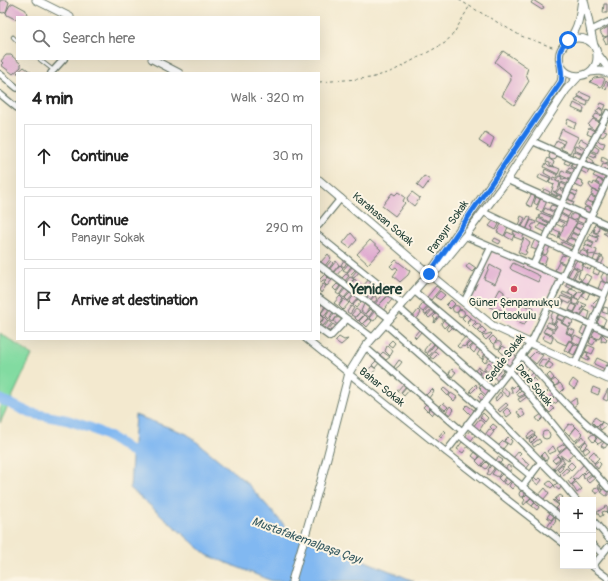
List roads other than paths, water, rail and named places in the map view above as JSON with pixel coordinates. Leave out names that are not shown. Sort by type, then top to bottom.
[{"type":"street","points":[[36,0],[68,16]]},
{"type":"street","points":[[583,0],[597,62],[590,72],[579,76],[567,72],[560,64],[559,56],[563,44],[575,31],[583,0]]},
{"type":"street","points":[[590,31],[608,22]]},
{"type":"street","points":[[568,40],[574,38],[587,40],[607,64]]},
{"type":"street","points":[[52,72],[63,60]]},
{"type":"street","points":[[154,60],[177,72]]},
{"type":"street","name":"Panayır Sokak","points":[[429,274],[561,82],[562,77],[560,64]]},
{"type":"street","points":[[590,72],[600,71],[608,73]]},
{"type":"street","points":[[0,74],[16,87]]},
{"type":"street","name":"Panayır Sokak","points":[[429,274],[438,269],[465,236],[507,180],[566,90],[579,76]]},
{"type":"street","points":[[0,94],[16,107]]},
{"type":"street","points":[[533,265],[581,163],[608,112]]},
{"type":"street","points":[[532,141],[608,175]]},
{"type":"street","points":[[507,180],[608,225]]},
{"type":"street","name":"Sedde Sokak","points":[[446,452],[522,356],[530,343],[608,180]]},
{"type":"street","name":"Karahasan Sokak","points":[[320,181],[429,274],[493,326],[606,378]]},
{"type":"street","points":[[320,224],[341,198]]},
{"type":"street","points":[[483,212],[608,271]]},
{"type":"street","points":[[465,236],[604,295]]},
{"type":"street","points":[[320,237],[401,306],[493,391]]},
{"type":"street","points":[[464,302],[491,247]]},
{"type":"street","points":[[320,265],[388,321],[482,405],[563,484],[574,497]]},
{"type":"street","points":[[292,581],[322,477],[349,373],[365,347],[429,274]]},
{"type":"street","points":[[575,364],[608,286]]},
{"type":"street","name":"Dere Sokak","points":[[414,291],[510,371],[566,440],[608,488]]},
{"type":"street","points":[[320,299],[373,338]]},
{"type":"street","points":[[548,306],[608,332]]},
{"type":"street","points":[[320,330],[330,337],[347,319]]},
{"type":"street","name":"Bahar Sokak","points":[[307,340],[446,452],[560,541]]},
{"type":"street","points":[[365,347],[522,487],[560,517]]},
{"type":"street","points":[[522,356],[572,412],[608,441]]},
{"type":"street","points":[[606,378],[608,369]]},
{"type":"street","points":[[467,424],[531,476]]},
{"type":"street","points":[[522,487],[541,462]]},
{"type":"street","points":[[596,524],[608,538]]},
{"type":"street","points":[[596,562],[608,547]]},
{"type":"street","points":[[596,548],[602,554]]},
{"type":"street","points":[[596,568],[608,578]]},
{"type":"lane","points":[[13,37],[16,40]]},
{"type":"lane","points":[[40,60],[52,72]]},
{"type":"water","points":[[135,415],[187,434],[246,482],[293,535],[348,554],[414,581],[272,581],[207,555],[130,488]]},
{"type":"waterway","name":"Mustafakemalpaşa Çayı","points":[[0,399],[30,413],[67,420],[91,428],[115,440],[142,459]]},
{"type":"place","name":"Güner Şenpamukçu Ortaokulu","points":[[514,289]]},
{"type":"district","name":"Yenidere","points":[[376,289]]}]
